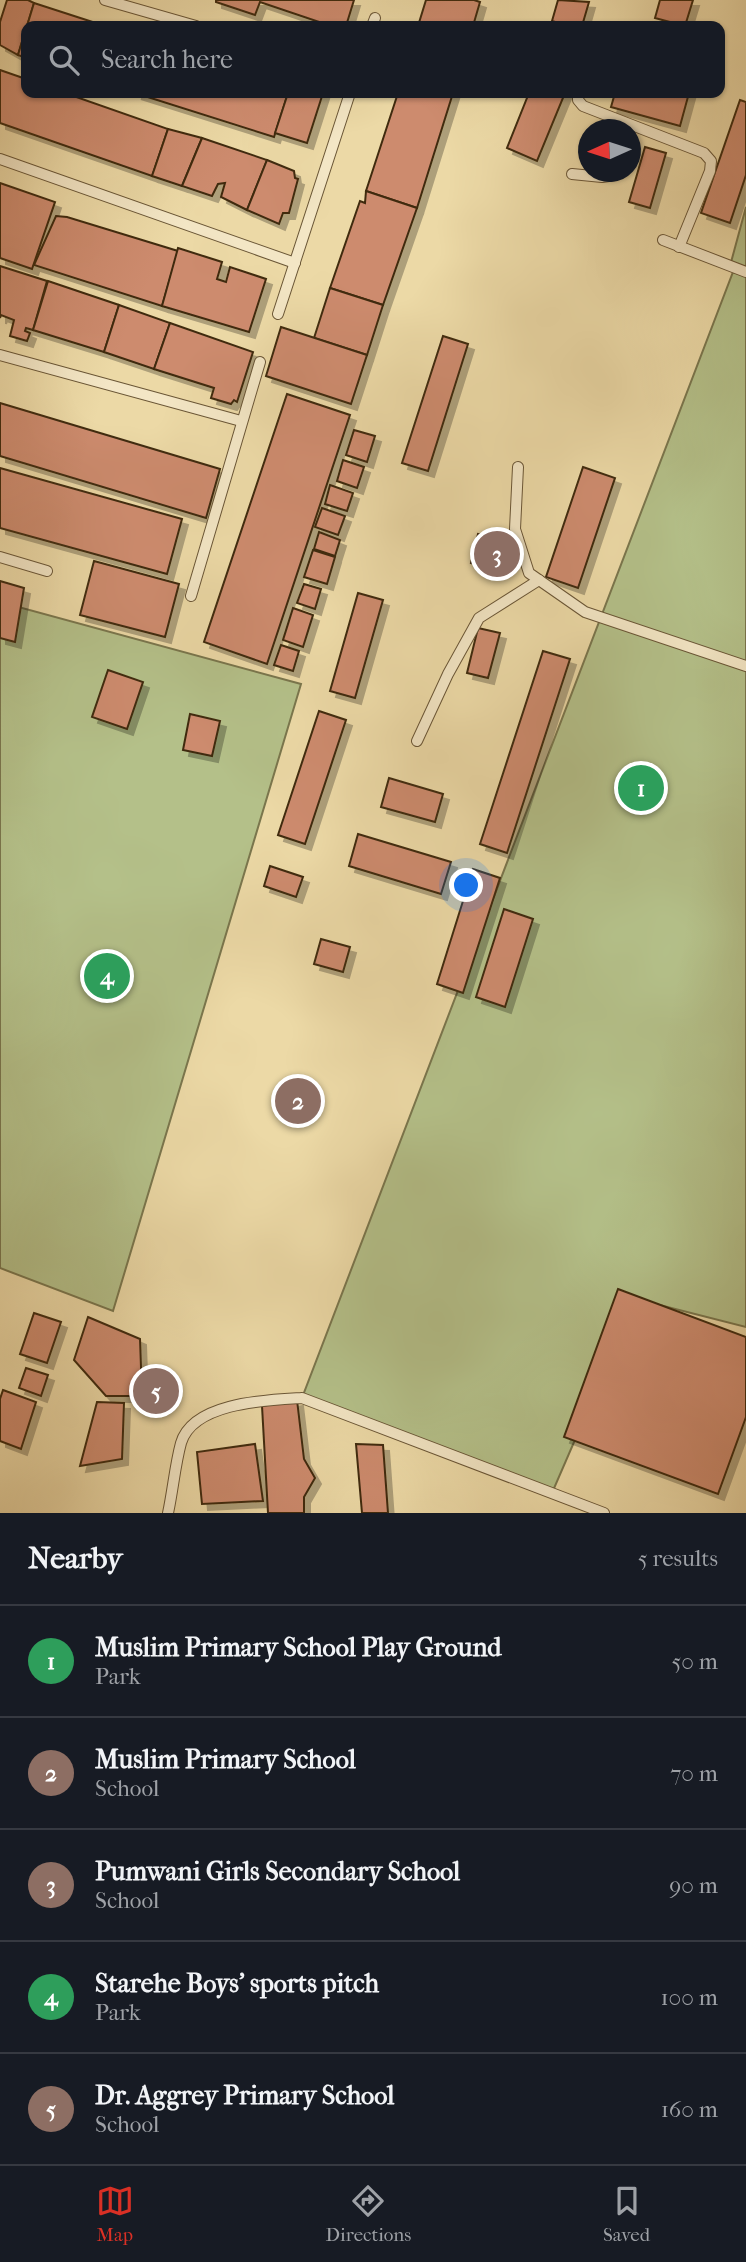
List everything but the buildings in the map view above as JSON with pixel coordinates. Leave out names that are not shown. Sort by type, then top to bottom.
[{"type":"lane","points":[[105,0],[178,21]]},
{"type":"lane","points":[[278,314],[349,98]]},
{"type":"lane","points":[[580,98],[583,106],[611,119]]},
{"type":"lane","points":[[641,131],[704,153],[711,161],[710,171],[679,247]]},
{"type":"lane","points":[[0,159],[295,263]]},
{"type":"lane","points":[[572,174],[578,175]]},
{"type":"lane","points":[[663,240],[746,272]]},
{"type":"lane","points":[[0,355],[241,421]]},
{"type":"lane","points":[[191,597],[260,362]]},
{"type":"lane","points":[[518,467],[515,528],[529,573],[585,612],[746,666]]},
{"type":"lane","points":[[0,557],[47,571]]},
{"type":"lane","points":[[417,741],[479,618],[539,580]]},
{"type":"lane","points":[[168,1513],[182,1441],[191,1425],[213,1412],[264,1400],[302,1398],[604,1513]]},
{"type":"green space","points":[[746,207],[746,272],[730,266]]},
{"type":"green space","points":[[733,272],[746,276],[746,1327],[636,1299],[552,1493],[302,1398]]},
{"type":"green space","points":[[0,602],[301,684],[113,1311],[0,1268]]},
{"type":"place","name":"Pumwani Girls Secondary School","points":[[497,554]]},
{"type":"place","name":"Muslim Primary School Play Ground","points":[[641,788]]},
{"type":"place","name":"Starehe Boys' sports pitch","points":[[107,976]]},
{"type":"place","name":"Muslim Primary School","points":[[298,1101]]},
{"type":"place","name":"Dr. Aggrey Primary School","points":[[156,1391]]}]
